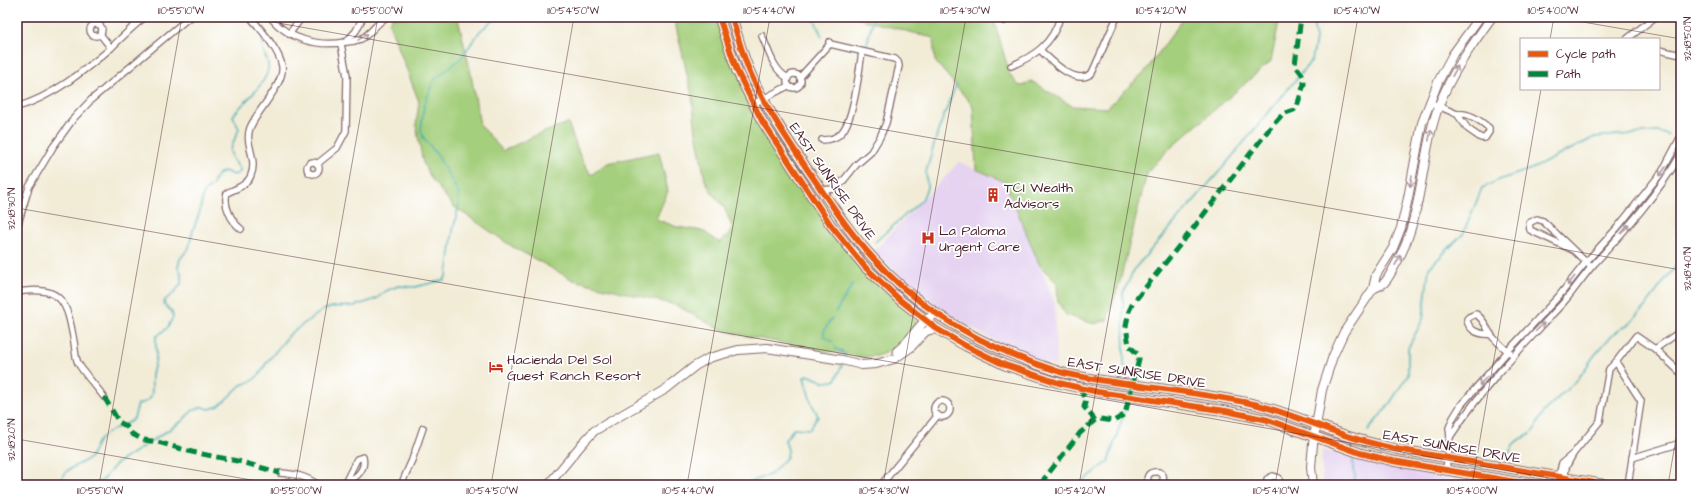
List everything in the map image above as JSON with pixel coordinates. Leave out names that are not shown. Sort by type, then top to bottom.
[{"type":"main road","name":"EAST SUNRISE DRIVE","points":[[719,17],[737,71],[753,104],[766,127],[830,224],[849,249],[881,283],[925,320],[966,346],[998,362],[1059,383],[1098,392],[1226,411],[1268,420],[1360,453],[1394,461],[1534,485]]},
{"type":"main road","name":"EAST SUNRISE DRIVE","points":[[732,17],[749,70],[763,99],[782,131],[840,217],[874,259],[906,290],[938,314],[992,346],[1025,360],[1062,372],[1101,380],[1217,397],[1270,408],[1368,442],[1396,449],[1561,481],[1607,485]]},
{"type":"main road","points":[[830,224],[840,217]]},
{"type":"main road","points":[[1059,383],[1062,372]]},
{"type":"street","points":[[17,107],[37,100],[74,77],[111,48],[134,25],[145,17]]},
{"type":"street","points":[[17,227],[29,186],[53,147],[74,118],[92,99],[191,17]]},
{"type":"street","points":[[241,229],[236,225],[230,214],[226,198],[227,193],[247,182],[251,177],[254,164],[248,144],[249,131],[256,116],[282,74],[282,66],[278,56],[268,40],[250,17]]},
{"type":"street","points":[[270,17],[289,34],[308,42],[343,43],[352,42],[365,36],[379,22],[387,17]]},
{"type":"street","points":[[289,34],[302,17]]},
{"type":"street","points":[[343,43],[356,31],[363,17]]},
{"type":"street","points":[[1010,66],[1034,55],[1040,50],[1055,30],[1060,17]]},
{"type":"street","points":[[1040,50],[1059,67],[1082,78],[1089,77],[1117,17]]},
{"type":"street","points":[[1312,485],[1311,456],[1316,424],[1322,390],[1333,356],[1344,332],[1373,289],[1376,275],[1393,248],[1408,198],[1422,123],[1429,102],[1453,54],[1480,17]]},
{"type":"street","points":[[1373,289],[1384,282],[1402,252],[1411,231],[1419,200],[1432,126],[1447,86],[1462,59],[1492,17]]},
{"type":"street","points":[[1628,38],[1655,17]]},
{"type":"street","points":[[100,34],[111,48]]},
{"type":"street","points":[[762,36],[777,69],[781,74],[788,78]]},
{"type":"street","points":[[317,164],[336,148],[346,131],[347,76],[343,43]]},
{"type":"street","points":[[800,77],[812,66],[830,43],[895,59],[898,62],[898,70],[886,123],[880,137],[871,152],[856,165],[839,186],[834,189],[822,190]]},
{"type":"street","points":[[1660,50],[1681,55]]},
{"type":"street","points":[[822,140],[828,140],[839,135],[846,124],[850,114],[862,52]]},
{"type":"street","points":[[788,78],[794,74],[800,77]]},
{"type":"street","points":[[753,104],[788,86],[795,88],[799,86],[801,82],[800,77]]},
{"type":"street","points":[[788,78],[788,86]]},
{"type":"street","points":[[1429,102],[1438,107],[1457,114],[1461,113],[1483,122],[1489,128],[1485,138],[1475,135],[1461,122],[1457,114]]},
{"type":"street","points":[[1446,470],[1450,438],[1449,428],[1461,405],[1559,296],[1586,262],[1617,228],[1662,172],[1681,136]]},
{"type":"street","points":[[1450,438],[1468,410],[1513,356],[1565,301],[1591,267],[1623,233],[1668,176],[1681,154]]},
{"type":"street","points":[[1574,250],[1530,230],[1529,223],[1537,218],[1543,220],[1574,250],[1591,267]]},
{"type":"street","points":[[17,292],[28,290],[46,291],[58,296],[66,307],[69,315],[78,362],[104,397]]},
{"type":"street","points":[[842,360],[866,361],[890,355],[907,343],[925,320],[938,314]]},
{"type":"street","points":[[548,485],[594,431],[666,390],[695,366],[709,358],[738,350],[767,348],[842,360],[862,365],[876,364],[894,359],[910,348],[925,332],[938,329]]},
{"type":"street","points":[[1655,349],[1681,331]]},
{"type":"street","points":[[1491,334],[1513,356]]},
{"type":"street","points":[[1561,481],[1573,454],[1600,421],[1609,369],[1636,336],[1655,349],[1681,373]]},
{"type":"street","points":[[1616,362],[1641,401],[1628,485]]},
{"type":"street","points":[[881,485],[938,415]]},
{"type":"street","points":[[401,485],[412,460],[423,428]]},
{"type":"street","points":[[1632,458],[1681,443]]},
{"type":"street","points":[[1151,485],[1148,482],[1148,477],[1150,473],[1155,471],[1160,472],[1163,477],[1162,485]]},
{"type":"street","points":[[280,473],[295,474],[310,479],[318,485]]},
{"type":"street","points":[[1267,485],[1267,479],[1273,476],[1279,478],[1279,485]]},
{"type":"shaded area","points":[[959,162],[1005,182],[1055,303],[1056,366],[1028,357],[1001,345],[949,314],[913,288],[873,252]]},
{"type":"shaded area","points":[[1322,450],[1421,472],[1475,485],[1322,485]]},
{"type":"green space","points":[[392,17],[456,17],[458,19],[470,69],[480,125],[503,151],[534,136],[568,123],[580,156],[591,175],[608,163],[659,152],[668,191],[656,219],[677,227],[703,231],[720,243],[733,229],[724,207],[712,193],[705,180],[696,132],[692,96],[674,17],[719,17],[744,85],[830,224],[900,300],[917,323],[902,341],[892,350],[877,356],[862,357],[782,343],[741,335],[717,328],[676,305],[573,280],[513,247],[453,206],[431,178],[423,163],[416,125],[419,102],[389,23]]},
{"type":"green space","points":[[853,17],[993,17],[1010,75],[1018,85],[1023,86],[1031,81],[1072,106],[1107,108],[1147,69],[1181,22],[1183,17],[1280,17],[1271,61],[1167,151],[1147,173],[1120,281],[1107,320],[1094,324],[1066,315],[1058,302],[1057,283],[1040,266],[1005,182],[976,169],[973,106],[935,61],[933,38]]},
{"type":"waterway","points":[[90,485],[102,481],[116,464],[181,422],[192,411],[202,407],[210,409],[219,406],[241,385],[252,381],[259,375],[267,362],[291,333],[323,310],[332,307],[354,306],[367,302],[376,299],[386,291],[398,286],[415,287],[444,280],[447,275],[453,231],[459,204],[458,192],[438,156],[423,137],[421,130],[424,106],[434,80],[461,58],[480,31],[495,17]]},
{"type":"waterway","points":[[1135,373],[1124,366],[1123,293],[1135,268],[1225,165],[1312,60],[1316,39],[1312,17]]},
{"type":"waterway","points":[[814,18],[822,37]]},
{"type":"waterway","points":[[866,47],[873,20]]},
{"type":"waterway","points":[[56,485],[68,470],[90,458],[97,443],[103,436],[130,422],[134,418],[138,404],[148,400],[151,397],[152,375],[156,358],[156,337],[168,327],[173,317],[172,312],[164,304],[165,300],[173,294],[181,284],[181,273],[178,267],[180,259],[189,248],[203,195],[205,191],[212,186],[217,175],[225,171],[234,175],[240,172],[240,169],[232,158],[230,150],[239,129],[233,116],[258,88],[266,75],[268,62],[262,45],[263,40]]},
{"type":"waterway","points":[[875,242],[922,200],[927,188],[926,172],[938,131],[956,85]]},
{"type":"waterway","points":[[1368,431],[1390,403],[1408,375],[1408,348],[1423,319],[1429,268],[1463,234],[1482,188],[1499,180],[1534,168],[1595,137],[1657,132],[1668,135]]},
{"type":"waterway","points":[[1509,454],[1512,446],[1517,441],[1529,435],[1535,429],[1543,412],[1578,379],[1594,356],[1612,335],[1630,323],[1644,308],[1681,259]]},
{"type":"waterway","points":[[835,313],[853,284]]},
{"type":"waterway","points":[[832,318],[824,331],[824,336],[833,342]]},
{"type":"waterway","points":[[835,347],[836,349],[842,351],[845,357]]},
{"type":"waterway","points":[[744,485],[771,474],[787,457],[788,450],[785,440],[794,428],[810,429],[818,416],[811,402],[804,377],[808,375],[824,382],[835,381],[843,363]]},
{"type":"waterway","points":[[1078,485],[1108,462],[1128,401]]},
{"type":"waterway","points":[[1353,461],[1356,485]]},
{"type":"marked path","points":[[1042,485],[1044,479],[1080,433],[1095,420],[1100,419],[1114,421],[1125,414],[1139,359],[1139,355],[1129,346],[1126,326],[1129,311],[1133,303],[1191,231],[1270,128],[1283,114],[1294,110],[1297,106],[1304,84],[1302,74],[1295,65],[1301,17]]},
{"type":"marked path","points":[[1079,388],[1086,399],[1084,407],[1095,420]]},
{"type":"marked path","points":[[104,397],[119,422],[126,426],[132,434],[144,440],[242,462],[280,473]]},
{"type":"cycle path","points":[[719,17],[737,71],[762,121],[830,224],[865,267],[900,300],[937,329],[966,346],[1005,365],[1059,383],[1098,392],[1226,411],[1268,420],[1360,453],[1393,461],[1534,485]]},
{"type":"cycle path","points":[[732,17],[749,70],[768,108],[838,215],[855,237],[873,258],[913,296],[959,328],[983,341],[1034,363],[1060,372],[1085,378],[1207,395],[1254,404],[1347,436],[1396,449],[1607,485]]},
{"type":"place","name":"TCI Wealth Advisors","points":[[993,195]]},
{"type":"place","name":"La Paloma Urgent Care","points":[[928,238]]},
{"type":"place","name":"Hacienda Del Sol Guest Ranch Resort","points":[[496,367]]}]
